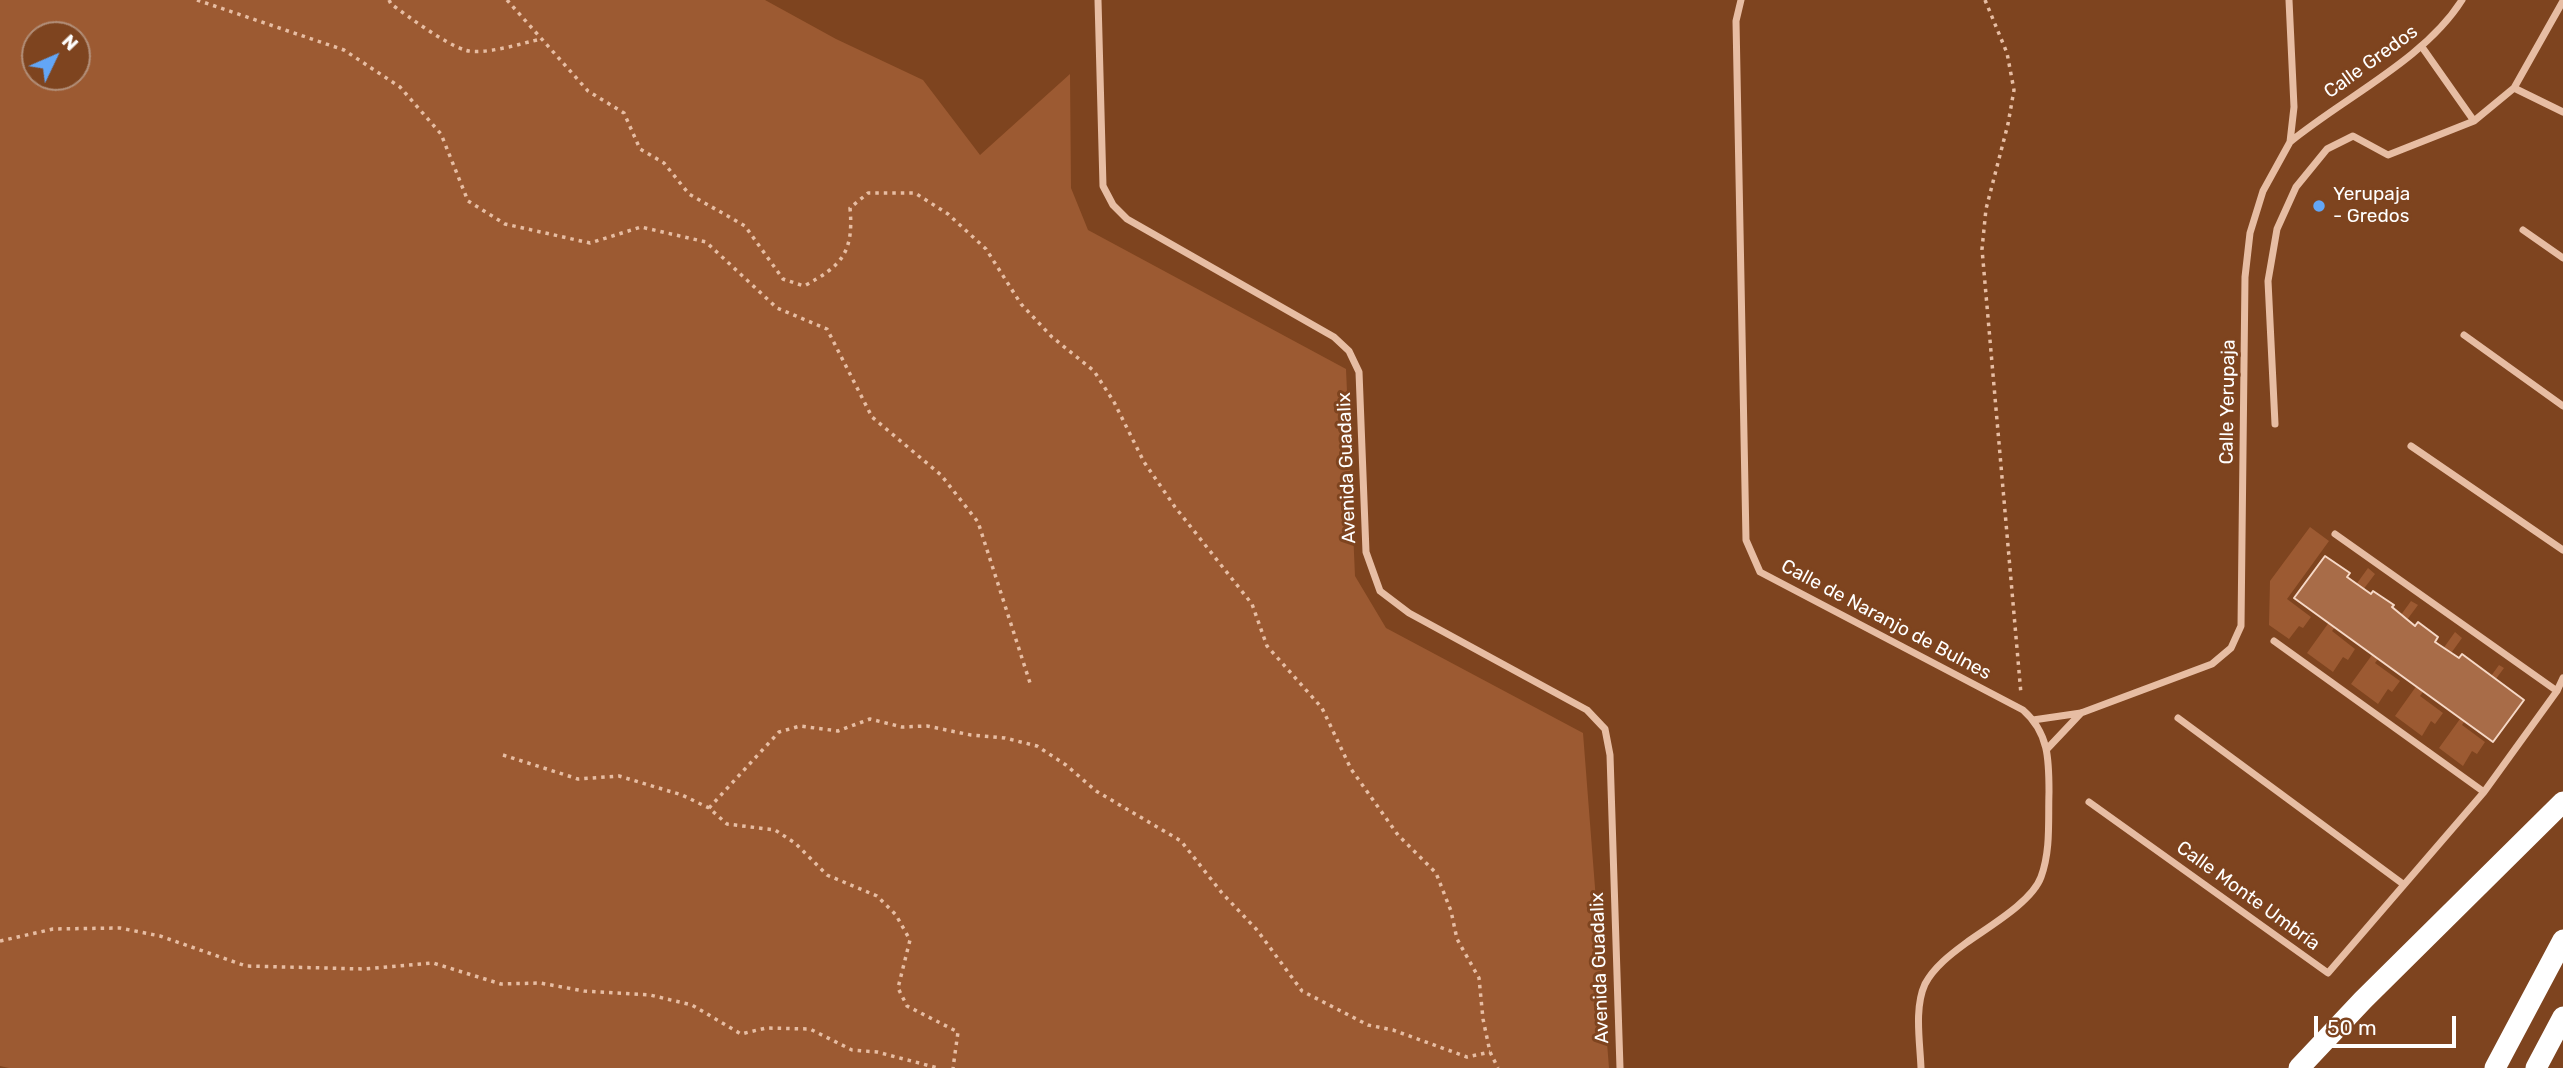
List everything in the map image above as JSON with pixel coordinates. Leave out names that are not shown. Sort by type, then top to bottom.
[{"type":"highway","points":[[2299,1068],[2363,1000],[2563,802]]},
{"type":"highway","points":[[2495,1068],[2563,940]]},
{"type":"highway","points":[[2536,1068],[2563,1017]]},
{"type":"street","name":"Avenida Guadalix","points":[[1098,0],[1103,186],[1113,205],[1127,219],[1334,338],[1349,351],[1359,372],[1366,552],[1380,591],[1409,613],[1587,710],[1605,729],[1610,755],[1620,1068]]},
{"type":"street","name":"Calle de Naranjo de Bulnes","points":[[1741,0],[1735,21],[1746,540],[1760,572],[2023,710],[2042,733],[2047,748],[2048,853],[2041,880],[2021,902],[1953,952],[1926,983],[1919,1002],[1921,1068]]},
{"type":"street","name":"Calle Yerupaja","points":[[2033,720],[2081,713],[2212,664],[2231,648],[2241,626],[2245,277],[2249,233],[2263,191],[2290,142],[2294,107],[2290,0]]},
{"type":"street","name":"Calle Gredos","points":[[2290,142],[2422,47],[2449,21],[2462,0]]},
{"type":"street","points":[[2275,424],[2268,281],[2277,229],[2296,187],[2327,149],[2353,136],[2388,155],[2474,121],[2514,88],[2563,1]]},
{"type":"street","points":[[2422,47],[2474,121]]},
{"type":"street","points":[[2514,88],[2563,112]]},
{"type":"street","points":[[2523,230],[2563,258]]},
{"type":"street","points":[[2464,335],[2563,405]]},
{"type":"street","points":[[2411,446],[2563,550]]},
{"type":"street","points":[[2336,534],[2557,691]]},
{"type":"street","points":[[2274,641],[2484,792]]},
{"type":"street","name":"Calle Monte Umbría","points":[[2088,802],[2328,973],[2484,792],[2557,691],[2563,678]]},
{"type":"street","name":"Calle Yerupaja","points":[[2047,748],[2081,713]]},
{"type":"street","points":[[2178,718],[2403,884]]},
{"type":"path","points":[[197,0],[344,50],[400,87],[441,134],[468,201],[505,224],[590,243],[641,227],[706,242],[777,308],[827,329],[873,417],[941,475],[978,522],[1031,686]]},
{"type":"path","points":[[389,0],[425,27],[467,51],[500,49],[541,39]]},
{"type":"path","points":[[507,0],[588,91],[624,113],[640,149],[664,163],[689,194],[745,226],[783,279],[804,286],[828,273],[848,251],[852,225],[850,208],[868,192],[915,193],[948,214],[986,249],[1021,304],[1052,337],[1094,371],[1114,402],[1144,461],[1175,507],[1252,604],[1266,646],[1322,708],[1351,769],[1398,835],[1436,873],[1451,911],[1457,939],[1479,978],[1483,1020],[1490,1052],[1498,1068]]},
{"type":"path","points":[[1985,0],[2007,53],[2014,90],[1986,209],[1982,249],[2023,710]]},
{"type":"path","points":[[709,808],[779,732],[800,726],[838,731],[870,719],[902,727],[928,726],[971,736],[1005,738],[1037,746],[1066,765],[1096,791],[1181,841],[1222,893],[1257,930],[1302,991],[1368,1024],[1393,1030],[1467,1057],[1490,1052]]},
{"type":"path","points":[[503,755],[578,779],[619,776],[682,794],[709,808],[727,824],[775,830],[795,843],[827,876],[877,895],[896,915],[910,940],[898,988],[906,1006],[958,1032],[953,1068]]},
{"type":"path","points":[[0,941],[53,929],[120,928],[160,936],[246,966],[363,969],[433,963],[501,984],[540,983],[584,991],[650,995],[692,1006],[741,1034],[766,1028],[810,1029],[852,1050],[877,1052],[938,1068]]},
{"type":"shaded area","points":[[0,0],[765,0],[836,39],[923,80],[980,155],[1070,74],[1071,188],[1088,230],[1346,369],[1355,576],[1386,628],[1583,733],[1609,1068],[0,1066]]},
{"type":"shaded area","points":[[2310,527],[2329,541],[2287,599],[2311,617],[2303,628],[2299,626],[2289,639],[2269,625],[2270,581]]},
{"type":"shaded area","points":[[2368,568],[2375,574],[2332,631],[2355,649],[2348,660],[2343,657],[2333,672],[2307,653]]},
{"type":"shaded area","points":[[2411,601],[2418,605],[2375,663],[2400,681],[2392,692],[2388,689],[2378,704],[2351,684]]},
{"type":"shaded area","points":[[2455,632],[2462,638],[2420,696],[2443,713],[2435,724],[2431,721],[2422,736],[2395,716]]},
{"type":"shaded area","points":[[2499,665],[2504,668],[2462,725],[2485,742],[2477,754],[2472,751],[2463,766],[2439,748]]},
{"type":"building","points":[[2325,556],[2350,573],[2347,577],[2371,594],[2373,591],[2394,605],[2392,607],[2415,626],[2418,622],[2438,637],[2435,642],[2459,658],[2462,654],[2524,700],[2493,742],[2294,598]]},
{"type":"place","name":"Yerupaja - Gredos","points":[[2319,206]]}]
